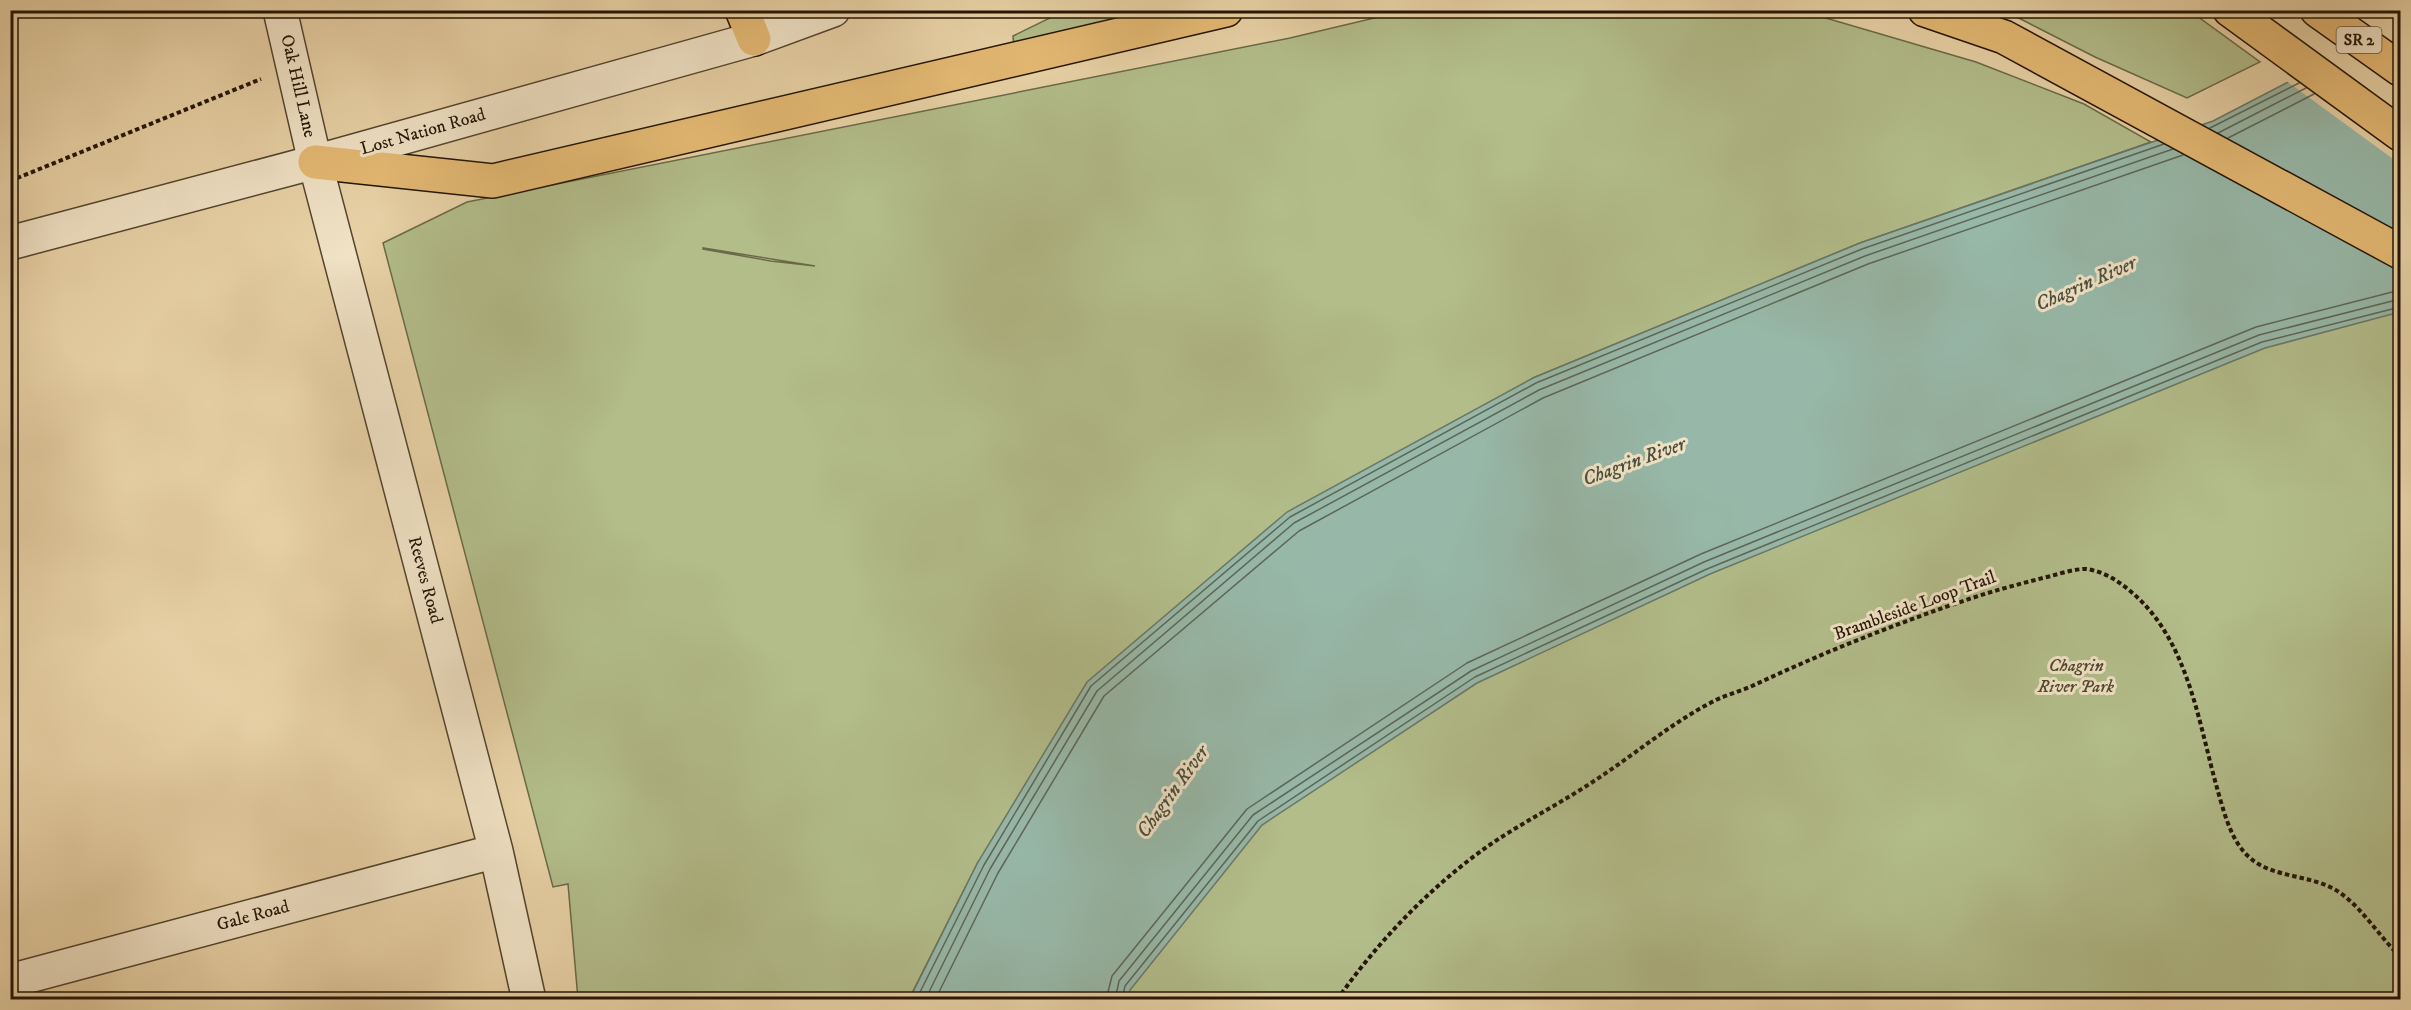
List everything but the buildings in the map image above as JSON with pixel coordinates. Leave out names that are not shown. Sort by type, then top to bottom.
[{"type":"highway","points":[[315,162],[492,181],[1226,10]]},
{"type":"highway","points":[[1925,10],[2004,37],[2400,252]]},
{"type":"highway","name":"SR 2","points":[[2317,10],[2400,69]]},
{"type":"highway","points":[[2234,14],[2400,134]]},
{"type":"street","name":"Oak Hill Lane","points":[[280,10],[315,162]]},
{"type":"street","name":"Lost Nation Road","points":[[10,243],[315,162],[748,25],[833,10]]},
{"type":"street","name":"Reeves Road","points":[[315,162],[496,851],[529,999]]},
{"type":"street","name":"Gale Road","points":[[10,981],[496,851]]},
{"type":"path","points":[[10,181],[262,79]]},
{"type":"path","name":"Brambleside Loop Trail","points":[[1337,999],[1398,927],[1421,903],[1472,858],[1508,833],[1596,780],[1672,726],[1709,704],[1791,668],[1927,614],[2019,584],[2075,570],[2095,571],[2113,579],[2141,602],[2167,632],[2187,677],[2221,802],[2231,828],[2246,855],[2269,868],[2318,882],[2336,890],[2400,956]]},
{"type":"green space","points":[[1408,10],[1802,11],[1976,62],[2084,104],[2151,142],[1860,243],[1533,378],[978,862],[909,999],[578,999],[568,884],[553,887],[383,243],[467,202],[1290,38]],"holes":[[[703,248],[815,266],[771,261]]]},
{"type":"green space","points":[[1064,11],[1179,11],[1014,48],[1013,36]]},
{"type":"green space","points":[[2005,11],[2190,11],[2260,62],[2187,98],[2095,57]]},
{"type":"green space","name":"Chagrin River Park","points":[[2400,296],[2400,999],[1060,1000],[1268,683]]},
{"type":"water","name":"Chagrin River","points":[[2400,24],[2400,312],[2265,348],[1710,574],[1477,683],[1262,825],[1130,990],[1128,999],[909,1000],[978,862],[1087,682],[1287,512],[1533,378],[1860,243],[2213,121]]},
{"type":"pier","points":[[2400,21],[2400,164],[2285,80]]}]
